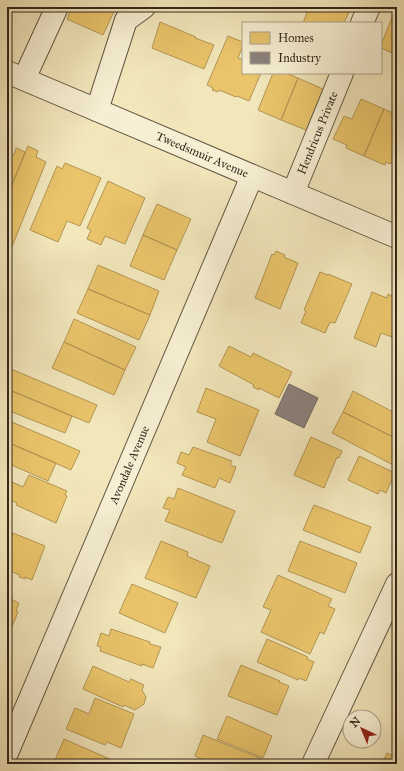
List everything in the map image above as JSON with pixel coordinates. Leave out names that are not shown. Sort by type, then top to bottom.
[{"type":"street","points":[[16,75],[57,7]]},
{"type":"street","points":[[98,110],[126,20],[144,7]]},
{"type":"street","points":[[362,22],[369,7]]},
{"type":"street","name":"Hendricus Private","points":[[293,193],[342,74]]},
{"type":"street","name":"Tweedsmuir Avenue","points":[[16,75],[397,237]]},
{"type":"street","name":"Avondale Avenue","points":[[7,753],[252,176]]},
{"type":"street","points":[[313,764],[397,584]]},
{"type":"building: Homes","points":[[72,7],[116,7],[103,35],[67,19]]},
{"type":"building: Homes","points":[[309,7],[342,7],[350,10],[344,22],[303,22]]},
{"type":"building: Homes","points":[[393,15],[397,17],[397,55],[382,48],[382,42]]},
{"type":"building: Homes","points":[[160,22],[214,45],[204,69],[152,48]]},
{"type":"building: Homes","points":[[228,36],[242,42],[242,48],[238,58],[242,60],[242,74],[261,74],[249,101],[219,90],[218,92],[212,90],[213,88],[207,85]]},
{"type":"building: Homes","points":[[273,74],[288,74],[298,78],[281,120],[258,110]]},
{"type":"building: Homes","points":[[298,78],[323,89],[306,130],[281,120]]},
{"type":"building: Homes","points":[[361,99],[384,109],[364,156],[346,148],[347,145],[333,139],[344,116],[352,119]]},
{"type":"building: Homes","points":[[384,109],[397,115],[397,165],[391,162],[390,164],[386,162],[385,165],[364,156]]},
{"type":"building: Homes","points":[[28,146],[38,151],[36,157],[46,162],[11,249],[7,248],[7,197]]},
{"type":"building: Homes","points":[[16,148],[25,152],[7,197],[7,152],[14,155]]},
{"type":"building: Homes","points":[[65,163],[101,178],[80,226],[67,221],[58,242],[30,230],[57,166],[62,169]]},
{"type":"building: Homes","points":[[108,181],[145,198],[125,244],[105,236],[101,245],[87,239],[91,230],[87,228]]},
{"type":"building: Homes","points":[[157,204],[191,219],[177,250],[143,235]]},
{"type":"building: Homes","points":[[143,235],[177,250],[164,280],[130,266]]},
{"type":"building: Homes","points":[[276,251],[285,255],[284,257],[298,263],[280,309],[255,298],[272,254],[274,255]]},
{"type":"building: Homes","points":[[98,265],[159,291],[150,315],[88,289]]},
{"type":"building: Homes","points":[[320,272],[352,284],[335,323],[330,322],[325,333],[301,323],[306,311],[304,310]]},
{"type":"building: Homes","points":[[88,289],[150,315],[139,340],[77,313]]},
{"type":"building: Homes","points":[[372,292],[387,298],[388,294],[394,297],[393,300],[397,302],[397,326],[392,337],[381,333],[376,347],[354,338]]},
{"type":"building: Homes","points":[[74,319],[136,347],[125,370],[64,342]]},
{"type":"building: Homes","points":[[64,342],[125,370],[114,395],[52,368]]},
{"type":"building: Homes","points":[[229,346],[251,357],[253,353],[292,372],[279,398],[259,388],[259,390],[253,387],[254,385],[219,366]]},
{"type":"building: Homes","points":[[11,369],[97,405],[89,423],[7,389],[7,378]]},
{"type":"building: Homes","points":[[206,388],[259,410],[240,456],[207,442],[216,419],[197,412]]},
{"type":"building: Homes","points":[[7,389],[72,416],[65,433],[7,410]]},
{"type":"building: Homes","points":[[353,391],[397,414],[397,439],[343,412]]},
{"type":"building: Homes","points":[[343,412],[397,439],[397,467],[332,433]]},
{"type":"building: Homes","points":[[7,420],[80,451],[71,470],[7,442]]},
{"type":"building: Homes","points":[[311,437],[342,451],[339,458],[337,457],[324,488],[294,475]]},
{"type":"building: Homes","points":[[7,442],[56,463],[48,481],[7,463]]},
{"type":"building: Homes","points":[[193,447],[232,461],[230,465],[236,467],[230,483],[219,478],[215,488],[182,475],[186,467],[177,463],[181,452],[189,455]]},
{"type":"building: Homes","points":[[359,456],[395,473],[386,493],[380,490],[378,494],[348,480]]},
{"type":"building: Homes","points":[[29,475],[67,491],[65,495],[67,496],[56,523],[16,505],[17,503],[7,499],[7,488],[10,481],[23,487]]},
{"type":"building: Homes","points":[[178,488],[235,511],[222,543],[165,521],[170,510],[163,508],[168,497],[174,499]]},
{"type":"building: Homes","points":[[314,505],[371,527],[360,553],[303,530]]},
{"type":"building: Homes","points":[[13,533],[45,546],[32,580],[25,577],[25,579],[19,577],[20,575],[7,570],[7,549]]},
{"type":"building: Homes","points":[[161,541],[188,552],[187,556],[210,566],[196,598],[145,578]]},
{"type":"building: Homes","points":[[300,541],[357,563],[345,593],[288,571]]},
{"type":"building: Homes","points":[[278,575],[332,599],[328,606],[335,609],[324,634],[320,632],[310,654],[261,632],[271,610],[263,607]]},
{"type":"building: Homes","points":[[132,584],[178,603],[165,633],[119,613]]},
{"type":"building: Homes","points":[[7,597],[19,603],[16,611],[18,612],[9,634],[7,633]]},
{"type":"building: Homes","points":[[111,629],[161,647],[153,668],[142,664],[142,666],[100,651],[101,647],[97,646],[101,633],[109,636]]},
{"type":"building: Homes","points":[[267,639],[308,657],[307,659],[314,662],[306,681],[299,678],[298,680],[257,662]]},
{"type":"building: Homes","points":[[241,665],[289,686],[277,715],[228,696]]},
{"type":"building: Homes","points":[[93,666],[129,682],[131,679],[144,685],[142,690],[146,697],[144,704],[135,710],[124,705],[123,707],[83,689]]},
{"type":"building: Homes","points":[[95,698],[134,714],[121,748],[107,742],[105,745],[66,729],[75,708],[89,714]]},
{"type":"building: Homes","points":[[227,716],[272,736],[263,758],[217,739]]},
{"type":"building: Homes","points":[[203,735],[262,759],[260,764],[202,764],[204,760],[195,756]]},
{"type":"building: Homes","points":[[64,739],[121,764],[63,764],[55,760]]},
{"type":"building: Homes","points":[[387,753],[397,756],[397,764],[382,764]]},
{"type":"building: Industry","points":[[289,384],[318,398],[304,428],[275,414]]}]
